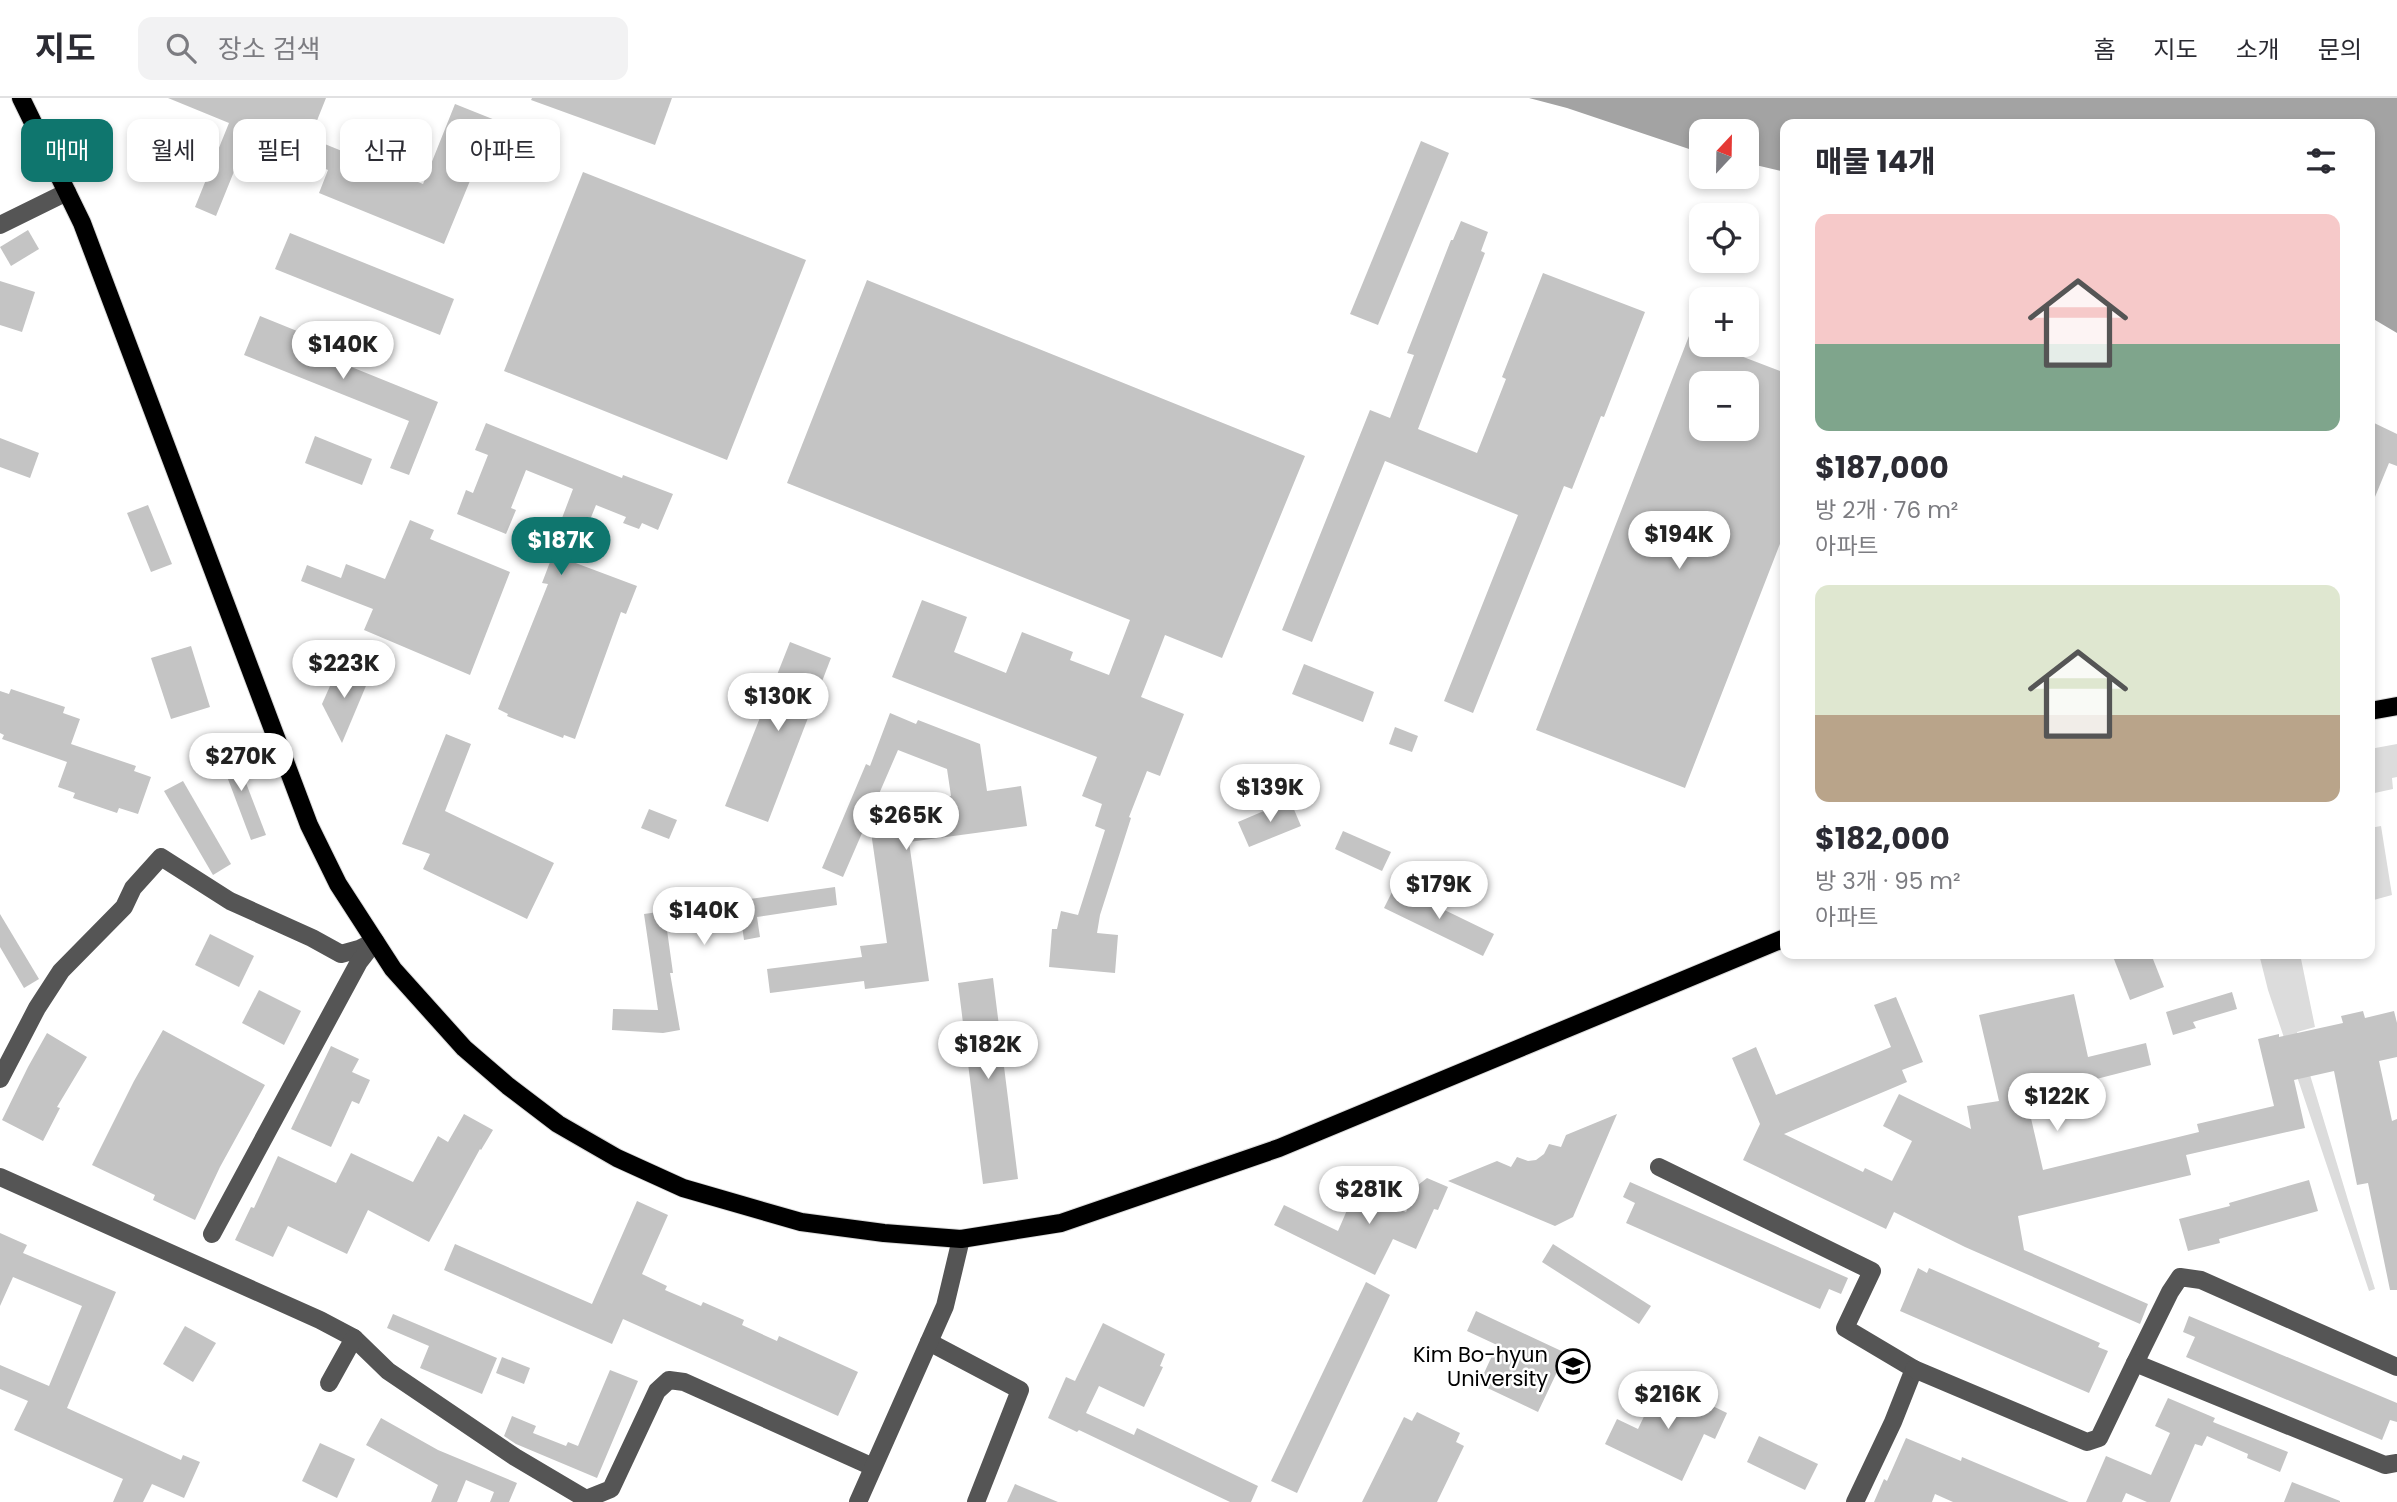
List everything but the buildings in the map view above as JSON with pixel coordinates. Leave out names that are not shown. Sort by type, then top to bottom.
[{"type":"main road","points":[[21,98],[87,236],[309,825],[338,884],[393,969],[464,1048],[558,1124],[617,1157],[683,1188],[751,1210],[801,1222],[884,1233],[961,1239],[1061,1223],[1279,1147],[1780,940]]},
{"type":"main road","points":[[2375,710],[2397,706]]},
{"type":"street","points":[[0,225],[67,192]]},
{"type":"street","points":[[0,1079],[37,1008],[61,971],[124,907],[133,888],[161,857],[230,901],[341,954],[375,941]]},
{"type":"street","points":[[212,1234],[359,962],[375,941]]},
{"type":"street","points":[[1659,1167],[1872,1271],[1845,1328],[1914,1369],[2087,1442],[2099,1438],[2170,1292],[2180,1277],[2201,1280],[2397,1367]]},
{"type":"street","points":[[0,1177],[320,1320],[354,1338],[388,1371],[515,1457],[586,1499],[611,1489],[657,1391],[669,1380],[684,1382],[873,1467]]},
{"type":"street","points":[[858,1502],[945,1306],[961,1239]]},
{"type":"street","points":[[330,1382],[354,1338]]},
{"type":"street","points":[[929,1342],[1020,1390],[976,1502]]},
{"type":"street","points":[[2135,1363],[2385,1465],[2397,1463]]},
{"type":"street","points":[[1855,1502],[1893,1422],[1914,1369]]},
{"type":"shaded area","points":[[1529,98],[2397,98],[2397,333],[2375,320],[2375,119],[1780,119],[1780,171],[1759,166],[1759,119],[1689,119],[1689,149]]},
{"type":"shaded area","points":[[2397,744],[2397,777],[2392,778],[2393,789],[2375,793],[2375,748]]},
{"type":"shaded area","points":[[2381,826],[2392,895],[2375,900],[2375,827]]},
{"type":"shaded area","points":[[2260,959],[2301,959],[2315,1027],[2297,1032],[2375,1289],[2369,1291],[2268,990]]},
{"type":"place","name":"Kim Bo-hyun University","points":[[1573,1366]]}]
